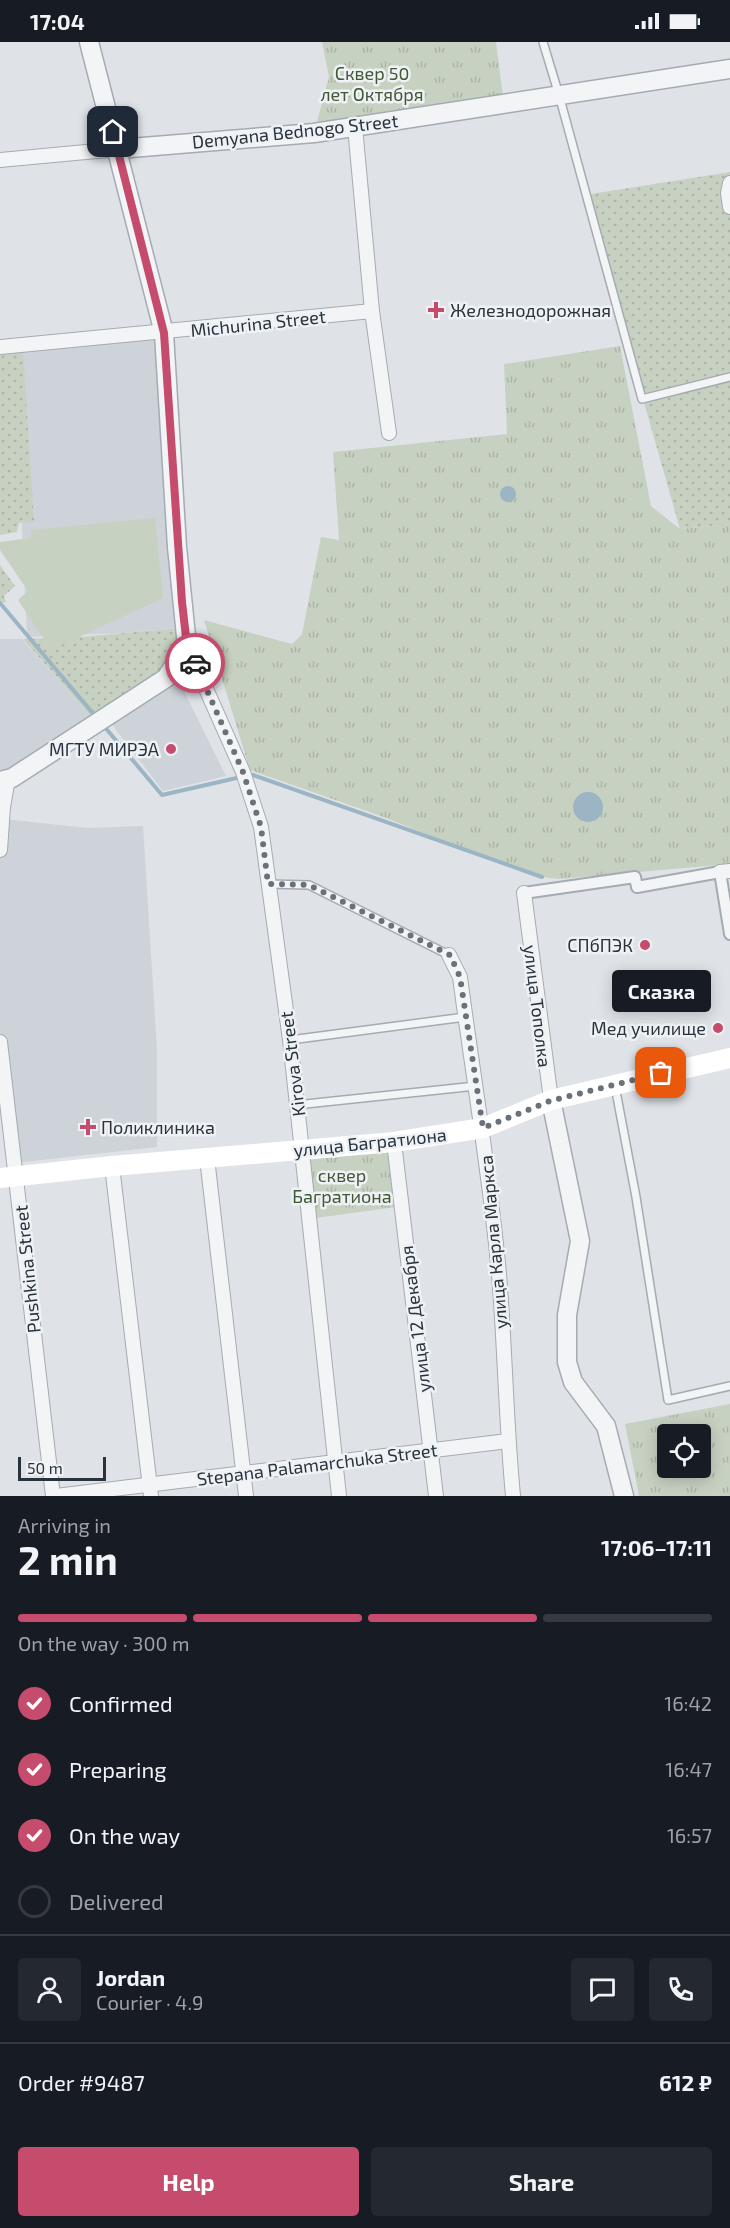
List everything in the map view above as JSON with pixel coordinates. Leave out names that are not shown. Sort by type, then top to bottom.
[{"type":"main road","name":"улица Багратиона","points":[[8,1177],[394,1142],[483,1128],[550,1101],[730,1058]]},
{"type":"street","points":[[0,850],[4,780],[12,778],[166,678],[187,646],[177,547],[164,333],[89,42]]},
{"type":"street","name":"Demyana Bednogo Street","points":[[0,160],[314,133],[730,69]]},
{"type":"street","points":[[355,127],[372,311],[389,433]]},
{"type":"street","points":[[730,183],[728,193],[730,207]]},
{"type":"street","name":"Michurina Street","points":[[0,347],[164,333],[372,311]]},
{"type":"street","name":"Kirova Street","points":[[187,646],[243,772],[261,827],[290,1040],[339,1496]]},
{"type":"street","points":[[524,893],[635,877],[637,887],[725,872],[730,934]]},
{"type":"street","name":"улица Тополка","points":[[524,893],[550,1101],[580,1241],[567,1314],[567,1362],[573,1382],[606,1426],[624,1496]]},
{"type":"street","name":"улица Карла Маркса","points":[[450,955],[460,977],[483,1128],[499,1274],[513,1496]]},
{"type":"street","name":"Pushkina Street","points":[[0,1042],[8,1177],[54,1496]]},
{"type":"street","name":"улица 12 Декабря","points":[[394,1142],[436,1496]]},
{"type":"street","points":[[207,1158],[246,1496]]},
{"type":"street","points":[[112,1166],[150,1490]]},
{"type":"street","name":"Stepana Palamarchuka Street","points":[[54,1496],[150,1490],[244,1473],[508,1441]]},
{"type":"lane","points":[[543,42],[642,399],[730,376]]},
{"type":"lane","points":[[268,884],[309,885],[450,955]]},
{"type":"lane","points":[[290,1040],[465,1017]]},
{"type":"lane","points":[[615,1084],[636,1197],[668,1400],[730,1386]]},
{"type":"lane","points":[[296,1105],[477,1086]]},
{"type":"shaded area","points":[[158,334],[180,628],[27,637],[19,465],[0,352]]},
{"type":"shaded area","points":[[0,639],[22,639],[97,723],[12,778],[3,819],[87,828],[143,826],[157,1050],[157,1147],[15,1163],[0,1042]]},
{"type":"shaded area","name":"МГТУ МИРЭА","points":[[178,679],[226,776],[163,791],[110,722]]},
{"type":"green space","name":"Сквер 50 лет Октября","points":[[322,42],[496,42],[504,104],[314,133],[329,77]]},
{"type":"green space","points":[[730,172],[730,524],[680,529],[585,195]]},
{"type":"green space","points":[[620,346],[651,506],[680,529],[730,524],[730,864],[559,879],[533,876],[378,815],[250,770],[204,620],[292,644],[302,634],[321,537],[339,540],[333,452],[507,434],[504,364]]},
{"type":"green space","points":[[23,350],[34,522],[19,523],[17,532],[0,535],[0,351]]},
{"type":"green space","points":[[155,518],[163,598],[51,650],[18,600],[28,591],[0,550],[0,542],[31,538],[31,530]]},
{"type":"green space","points":[[0,565],[15,586],[4,596],[6,602],[0,603]]},
{"type":"green space","points":[[182,628],[183,646],[166,676],[97,723],[23,639],[79,637]]},
{"type":"green space","name":"сквер Багратиона","points":[[387,1149],[396,1207],[316,1218],[308,1160]]},
{"type":"green space","points":[[730,1404],[730,1496],[639,1496],[625,1424]]},
{"type":"water","points":[[505,486],[511,486],[516,494],[514,500],[505,502],[500,497],[500,491]]},
{"type":"water","points":[[588,792],[594,793],[602,801],[602,813],[594,821],[588,822],[582,821],[574,813],[573,807],[574,801],[582,793]]},
{"type":"waterway","points":[[0,603],[96,717]]},
{"type":"waterway","points":[[103,725],[162,795],[241,777]]},
{"type":"waterway","points":[[248,776],[253,775],[542,877]]},
{"type":"way so far","points":[[195,663],[243,772],[261,827],[268,884],[309,885],[450,955],[460,977],[483,1128],[550,1101],[661,1073]]},
{"type":"place","name":"Железнодорожная","points":[[436,310]]},
{"type":"place","name":"МГТУ МИРЭА","points":[[171,749]]},
{"type":"place","name":"СПбПЭК","points":[[645,945]]},
{"type":"place","name":"Мед училище","points":[[718,1028]]},
{"type":"place","name":"Сказка","points":[[661,1073]]},
{"type":"place","name":"Поликлиника","points":[[88,1127]]},
{"type":"route","points":[[113,132],[164,333],[182,602],[187,646],[195,663]]}]
